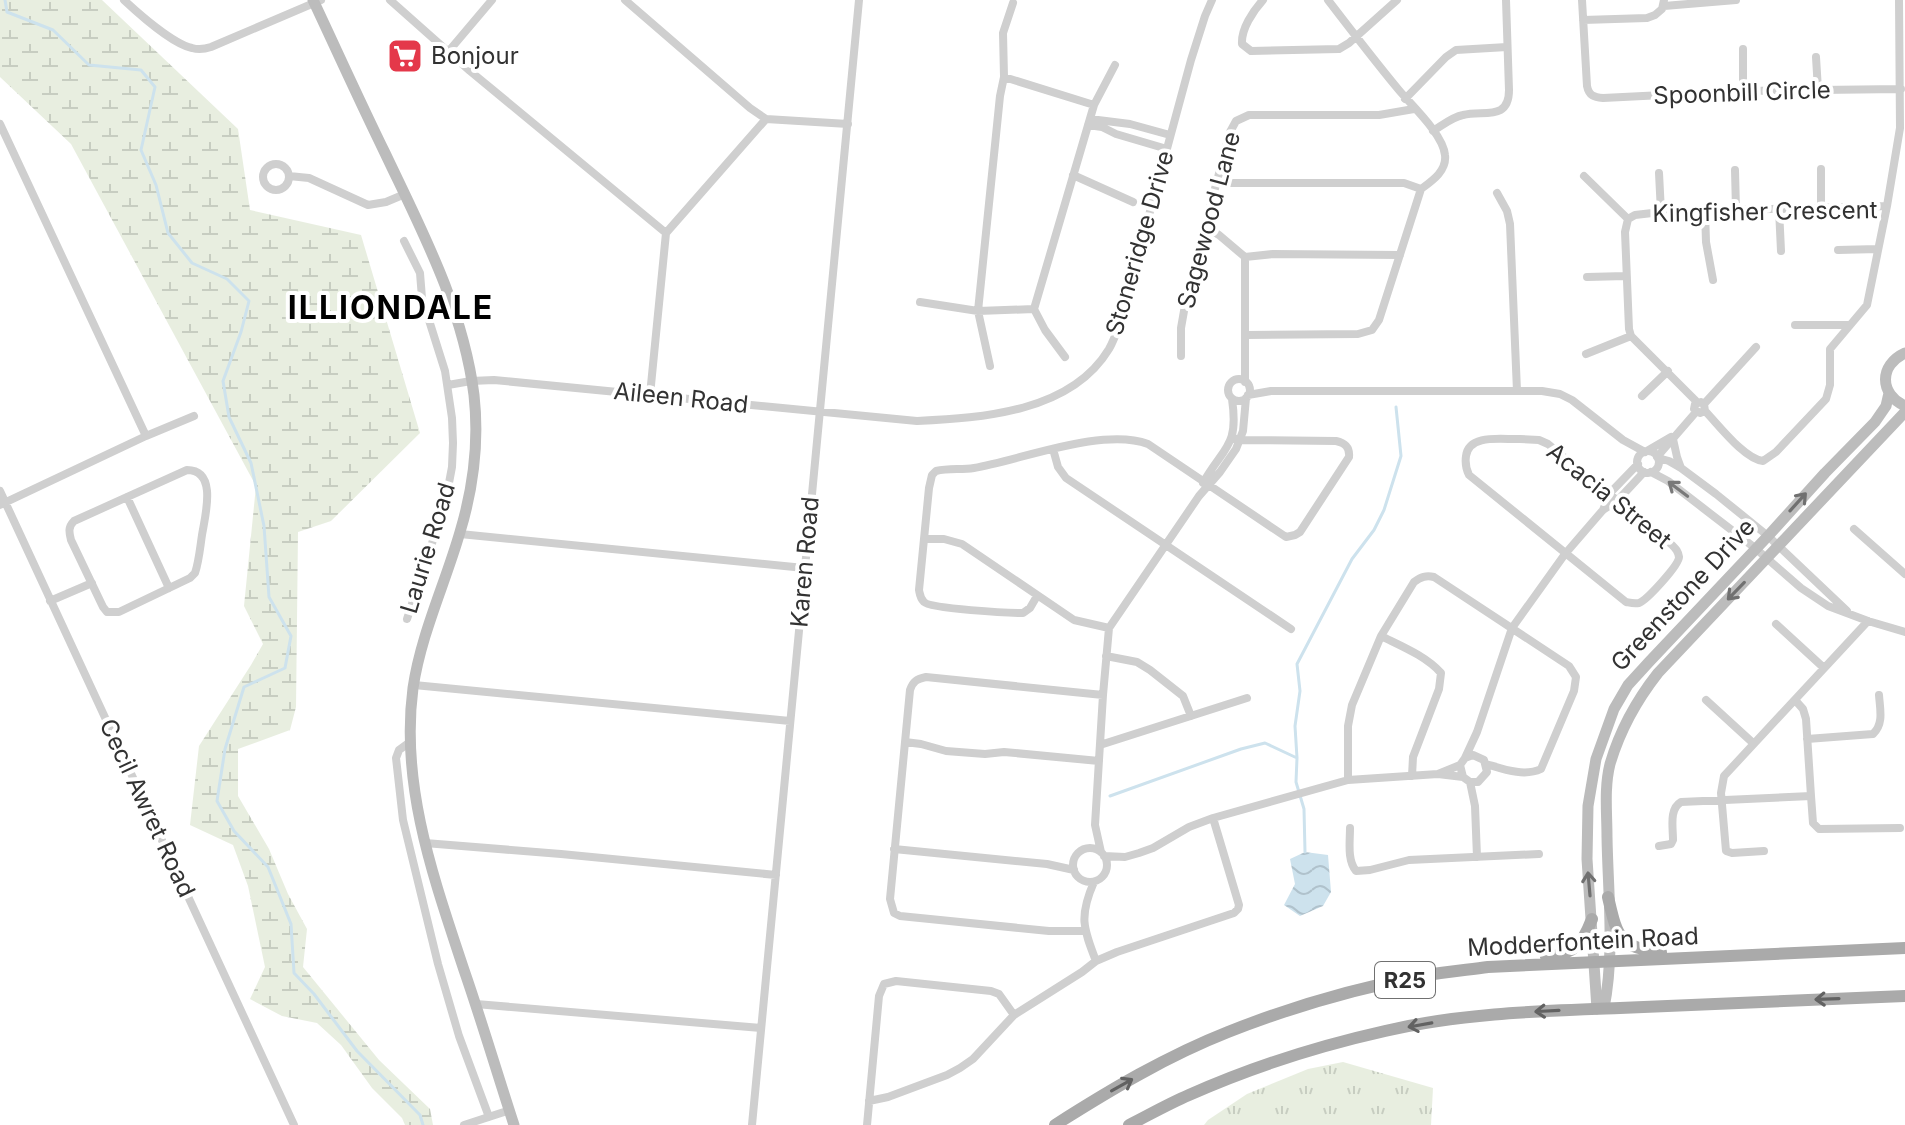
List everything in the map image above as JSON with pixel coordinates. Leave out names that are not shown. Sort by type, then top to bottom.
[{"type":"main road","name":"Laurie Road","points":[[316,1],[438,268],[457,315],[469,364],[475,416],[473,472],[460,534],[429,621],[414,685],[410,742],[415,798],[425,843],[514,1125]]},
{"type":"main road","name":"Greenstone Drive","points":[[1601,1008],[1587,859],[1588,806],[1596,759],[1614,709],[1638,673],[1875,422],[1886,406],[1889,393],[1886,376],[1893,360],[1904,353]]},
{"type":"main road","points":[[1889,393],[1905,409]]},
{"type":"main road","name":"Greenstone Drive","points":[[1601,1008],[1610,982],[1606,790],[1610,766],[1627,719],[1658,673],[1905,409]]},
{"type":"main road","points":[[1608,897],[1617,931],[1635,948],[1664,953],[1784,952]]},
{"type":"main road","points":[[1488,967],[1570,952],[1582,941],[1592,919]]},
{"type":"main road","name":"Modderfontein Road","points":[[1055,1125],[1159,1064],[1226,1033],[1288,1011],[1422,976],[1488,967],[1905,948]]},
{"type":"main road","name":"R25","points":[[1129,1125],[1187,1096],[1251,1070],[1336,1043],[1445,1020],[1601,1008],[1905,996]]},
{"type":"street","points":[[124,0],[174,39],[202,49],[316,1]]},
{"type":"street","points":[[390,0],[666,233]]},
{"type":"street","points":[[448,52],[492,0]]},
{"type":"street","points":[[625,0],[766,119],[848,124]]},
{"type":"street","name":"Karen Road","points":[[752,1125],[859,0]]},
{"type":"street","name":"Stoneridge Drive","points":[[891,419],[961,418],[1029,406],[1075,384],[1094,368],[1108,350],[1119,326],[1196,40],[1212,0]]},
{"type":"street","points":[[1263,0],[1242,37],[1242,44],[1251,51],[1335,50],[1347,45],[1393,1]]},
{"type":"street","points":[[1246,335],[1358,334],[1372,330],[1379,320],[1421,189],[1438,176],[1445,163],[1444,149],[1433,131],[1328,0]]},
{"type":"street","points":[[1433,131],[1456,117],[1495,112],[1504,107],[1509,96],[1506,0]]},
{"type":"street","name":"Spoonbill Circle","points":[[1582,0],[1587,86],[1588,93],[1593,97],[1901,89]]},
{"type":"street","points":[[1583,20],[1647,18],[1655,15],[1664,3],[1736,0]]},
{"type":"street","points":[[1887,206],[1900,128],[1899,0]]},
{"type":"street","points":[[990,366],[978,311],[1004,77],[1003,33],[1013,3]]},
{"type":"street","points":[[1405,99],[1456,50],[1507,47]]},
{"type":"street","points":[[1743,49],[1743,91]]},
{"type":"street","points":[[1816,57],[1818,90]]},
{"type":"street","points":[[1065,357],[1034,309],[1094,105],[1115,65]]},
{"type":"street","points":[[1004,77],[1094,105]]},
{"type":"street","name":"Sagewood Lane","points":[[1181,356],[1181,328],[1187,294],[1236,121],[1242,117],[1379,115],[1414,109]]},
{"type":"street","points":[[650,395],[666,233],[766,119]]},
{"type":"street","points":[[1089,122],[1130,124],[1170,135]]},
{"type":"street","points":[[1089,122],[1116,134],[1167,149]]},
{"type":"street","points":[[0,124],[146,436]]},
{"type":"street","points":[[1821,169],[1821,207]]},
{"type":"street","points":[[1735,170],[1736,210]]},
{"type":"street","points":[[1659,173],[1661,212]]},
{"type":"street","points":[[1073,175],[1133,202]]},
{"type":"street","points":[[289,176],[309,178],[368,205],[405,194]]},
{"type":"street","points":[[1584,176],[1628,219]]},
{"type":"street","points":[[1218,183],[1404,183],[1421,189]]},
{"type":"street","points":[[1497,193],[1510,224],[1517,391]]},
{"type":"street","name":"Kingfisher Crescent","points":[[1887,206],[1870,298],[1830,349],[1830,385],[1826,399],[1769,458],[1763,461],[1752,457],[1631,336],[1625,232],[1628,219],[1635,215],[1887,206]]},
{"type":"street","points":[[1779,209],[1781,251]]},
{"type":"street","points":[[1705,211],[1706,242],[1713,280]]},
{"type":"street","points":[[1205,227],[1245,257],[1273,254],[1400,255]]},
{"type":"street","points":[[404,241],[420,273],[422,298],[448,385],[453,443],[449,489],[407,619]]},
{"type":"street","points":[[1838,250],[1878,249]]},
{"type":"street","points":[[1086,849],[1095,825],[1109,628],[1236,439],[1247,390],[1244,365],[1245,257]]},
{"type":"street","points":[[1587,277],[1626,276]]},
{"type":"street","points":[[920,302],[978,311],[1034,309]]},
{"type":"street","points":[[1795,325],[1850,325]]},
{"type":"street","points":[[1586,354],[1631,336]]},
{"type":"street","points":[[1477,857],[1475,806],[1460,770],[1477,732],[1512,628],[1565,554],[1603,510],[1658,465],[1658,458],[1674,436],[1756,347]]},
{"type":"street","points":[[1236,439],[1228,389],[1244,365]]},
{"type":"street","points":[[1642,396],[1668,371]]},
{"type":"street","name":"Aileen Road","points":[[448,385],[494,380],[891,419]]},
{"type":"street","points":[[1235,380],[1247,390],[1542,391],[1560,394],[1623,440],[1669,461],[1715,493],[1768,536],[1851,615]]},
{"type":"street","points":[[1232,399],[1238,401],[1247,390]]},
{"type":"street","points":[[3,504],[194,416]]},
{"type":"street","points":[[1603,510],[1610,493],[1638,463],[1641,454],[1674,436]]},
{"type":"street","points":[[1674,436],[1681,468]]},
{"type":"street","points":[[1037,596],[1023,613],[924,602],[919,590],[930,480],[936,471],[972,468],[1088,442],[1140,441],[1280,535],[1290,536],[1300,532],[1349,457],[1348,448],[1336,441],[1236,439]]},
{"type":"street","name":"Acacia Street","points":[[1481,440],[1539,440],[1618,500],[1677,551],[1677,563],[1640,603],[1626,602],[1469,475],[1465,458],[1467,449],[1481,440]]},
{"type":"street","points":[[1623,440],[1648,472],[1668,481],[1801,588],[1828,606],[1905,632]]},
{"type":"street","points":[[1053,449],[1058,467],[1066,478],[1291,629]]},
{"type":"street","points":[[187,470],[197,471],[208,496],[195,573],[113,613],[103,607],[92,583],[71,540],[69,529],[74,521],[187,470]]},
{"type":"street","name":"Cecil Awret Road","points":[[0,491],[3,504],[294,1125]]},
{"type":"street","points":[[127,497],[169,588]]},
{"type":"street","points":[[1854,529],[1905,574]]},
{"type":"street","points":[[460,534],[804,568]]},
{"type":"street","points":[[925,539],[944,539],[962,544],[1074,620],[1109,628]]},
{"type":"street","points":[[1348,780],[1349,717],[1381,636],[1414,582],[1428,575],[1569,666],[1576,677],[1576,684],[1541,769],[1528,773],[1509,771],[1486,764],[1477,756],[1469,756],[1438,774]]},
{"type":"street","points":[[50,601],[92,583]]},
{"type":"street","points":[[1764,851],[1726,851],[1722,800],[1724,776],[1868,621]]},
{"type":"street","points":[[1776,624],[1824,668]]},
{"type":"street","points":[[1381,636],[1419,656],[1441,673],[1439,689],[1413,757],[1412,776]]},
{"type":"street","points":[[1106,656],[1137,662],[1150,670],[1183,696],[1191,716]]},
{"type":"street","points":[[1084,931],[1049,931],[900,916],[894,913],[890,899],[894,849],[910,690],[918,679],[926,677],[1103,695]]},
{"type":"street","points":[[414,685],[790,721]]},
{"type":"street","points":[[1807,739],[1873,734],[1880,723],[1879,695]]},
{"type":"street","points":[[1100,745],[1247,698]]},
{"type":"street","points":[[1706,700],[1753,743]]},
{"type":"street","points":[[1795,700],[1805,713],[1813,823],[1816,827],[1900,828]]},
{"type":"street","points":[[1477,732],[1477,756]]},
{"type":"street","points":[[410,742],[399,750],[396,758],[403,820],[451,1012],[489,1117]]},
{"type":"street","points":[[905,742],[946,751],[1004,752],[1099,761]]},
{"type":"street","points":[[1475,806],[1486,764]]},
{"type":"street","points":[[1079,878],[1094,882],[1099,880],[1125,857],[1153,848],[1189,827],[1213,818],[1348,780],[1438,774],[1478,782],[1509,771]]},
{"type":"street","points":[[1659,846],[1671,844],[1673,840],[1673,813],[1681,802],[1811,796]]},
{"type":"street","points":[[869,1101],[888,1097],[960,1068],[973,1059],[1014,1015],[1096,961],[1226,916],[1238,909],[1213,818]]},
{"type":"street","points":[[1095,825],[1106,872]]},
{"type":"street","points":[[1350,828],[1352,867],[1356,871],[1409,860],[1539,854]]},
{"type":"street","points":[[425,843],[776,875]]},
{"type":"street","points":[[894,849],[1047,864],[1074,870]]},
{"type":"street","points":[[1047,864],[1074,859],[1086,849],[1125,857]]},
{"type":"street","points":[[1074,859],[1074,870],[1086,900]]},
{"type":"street","points":[[1094,882],[1086,900],[1084,931],[1096,961]]},
{"type":"street","points":[[427,921],[446,915]]},
{"type":"street","points":[[867,1125],[879,996],[884,984],[896,981],[991,991],[999,994],[1014,1015]]},
{"type":"street","points":[[476,1004],[761,1028]]},
{"type":"street","points":[[464,1125],[510,1110]]},
{"type":"green space","points":[[0,0],[102,0],[238,129],[250,210],[361,235],[420,433],[331,521],[298,532],[296,707],[290,730],[238,749],[238,796],[269,849],[307,929],[303,967],[379,1060],[430,1109],[433,1125],[405,1125],[402,1118],[372,1088],[341,1045],[317,1023],[282,1016],[250,999],[265,967],[248,886],[233,845],[190,825],[199,746],[263,644],[244,606],[256,486],[71,144],[0,77]]},
{"type":"green space","points":[[1343,1062],[1433,1088],[1431,1125],[1204,1125],[1247,1094],[1308,1069]]},
{"type":"water","points":[[1305,852],[1328,855],[1331,892],[1323,906],[1300,916],[1284,905],[1295,884],[1290,859]]},
{"type":"waterway","points":[[5,0],[7,12],[53,30],[89,65],[141,70],[155,87],[141,150],[156,185],[168,233],[192,263],[227,279],[249,301],[223,381],[229,417],[251,463],[264,526],[269,597],[291,636],[285,668],[244,687],[225,749],[217,801],[234,831],[268,867],[291,924],[294,973],[357,1051],[420,1115],[423,1125]]},
{"type":"waterway","points":[[1305,852],[1304,809],[1296,782],[1295,726],[1300,691],[1297,664],[1352,559],[1374,530],[1384,510],[1401,456],[1396,407]]},
{"type":"waterway","points":[[1110,796],[1265,743],[1297,758]]},
{"type":"place","name":"Bonjour","points":[[405,56]]},
{"type":"district","name":"ILLIONDALE","points":[[391,308]]}]
